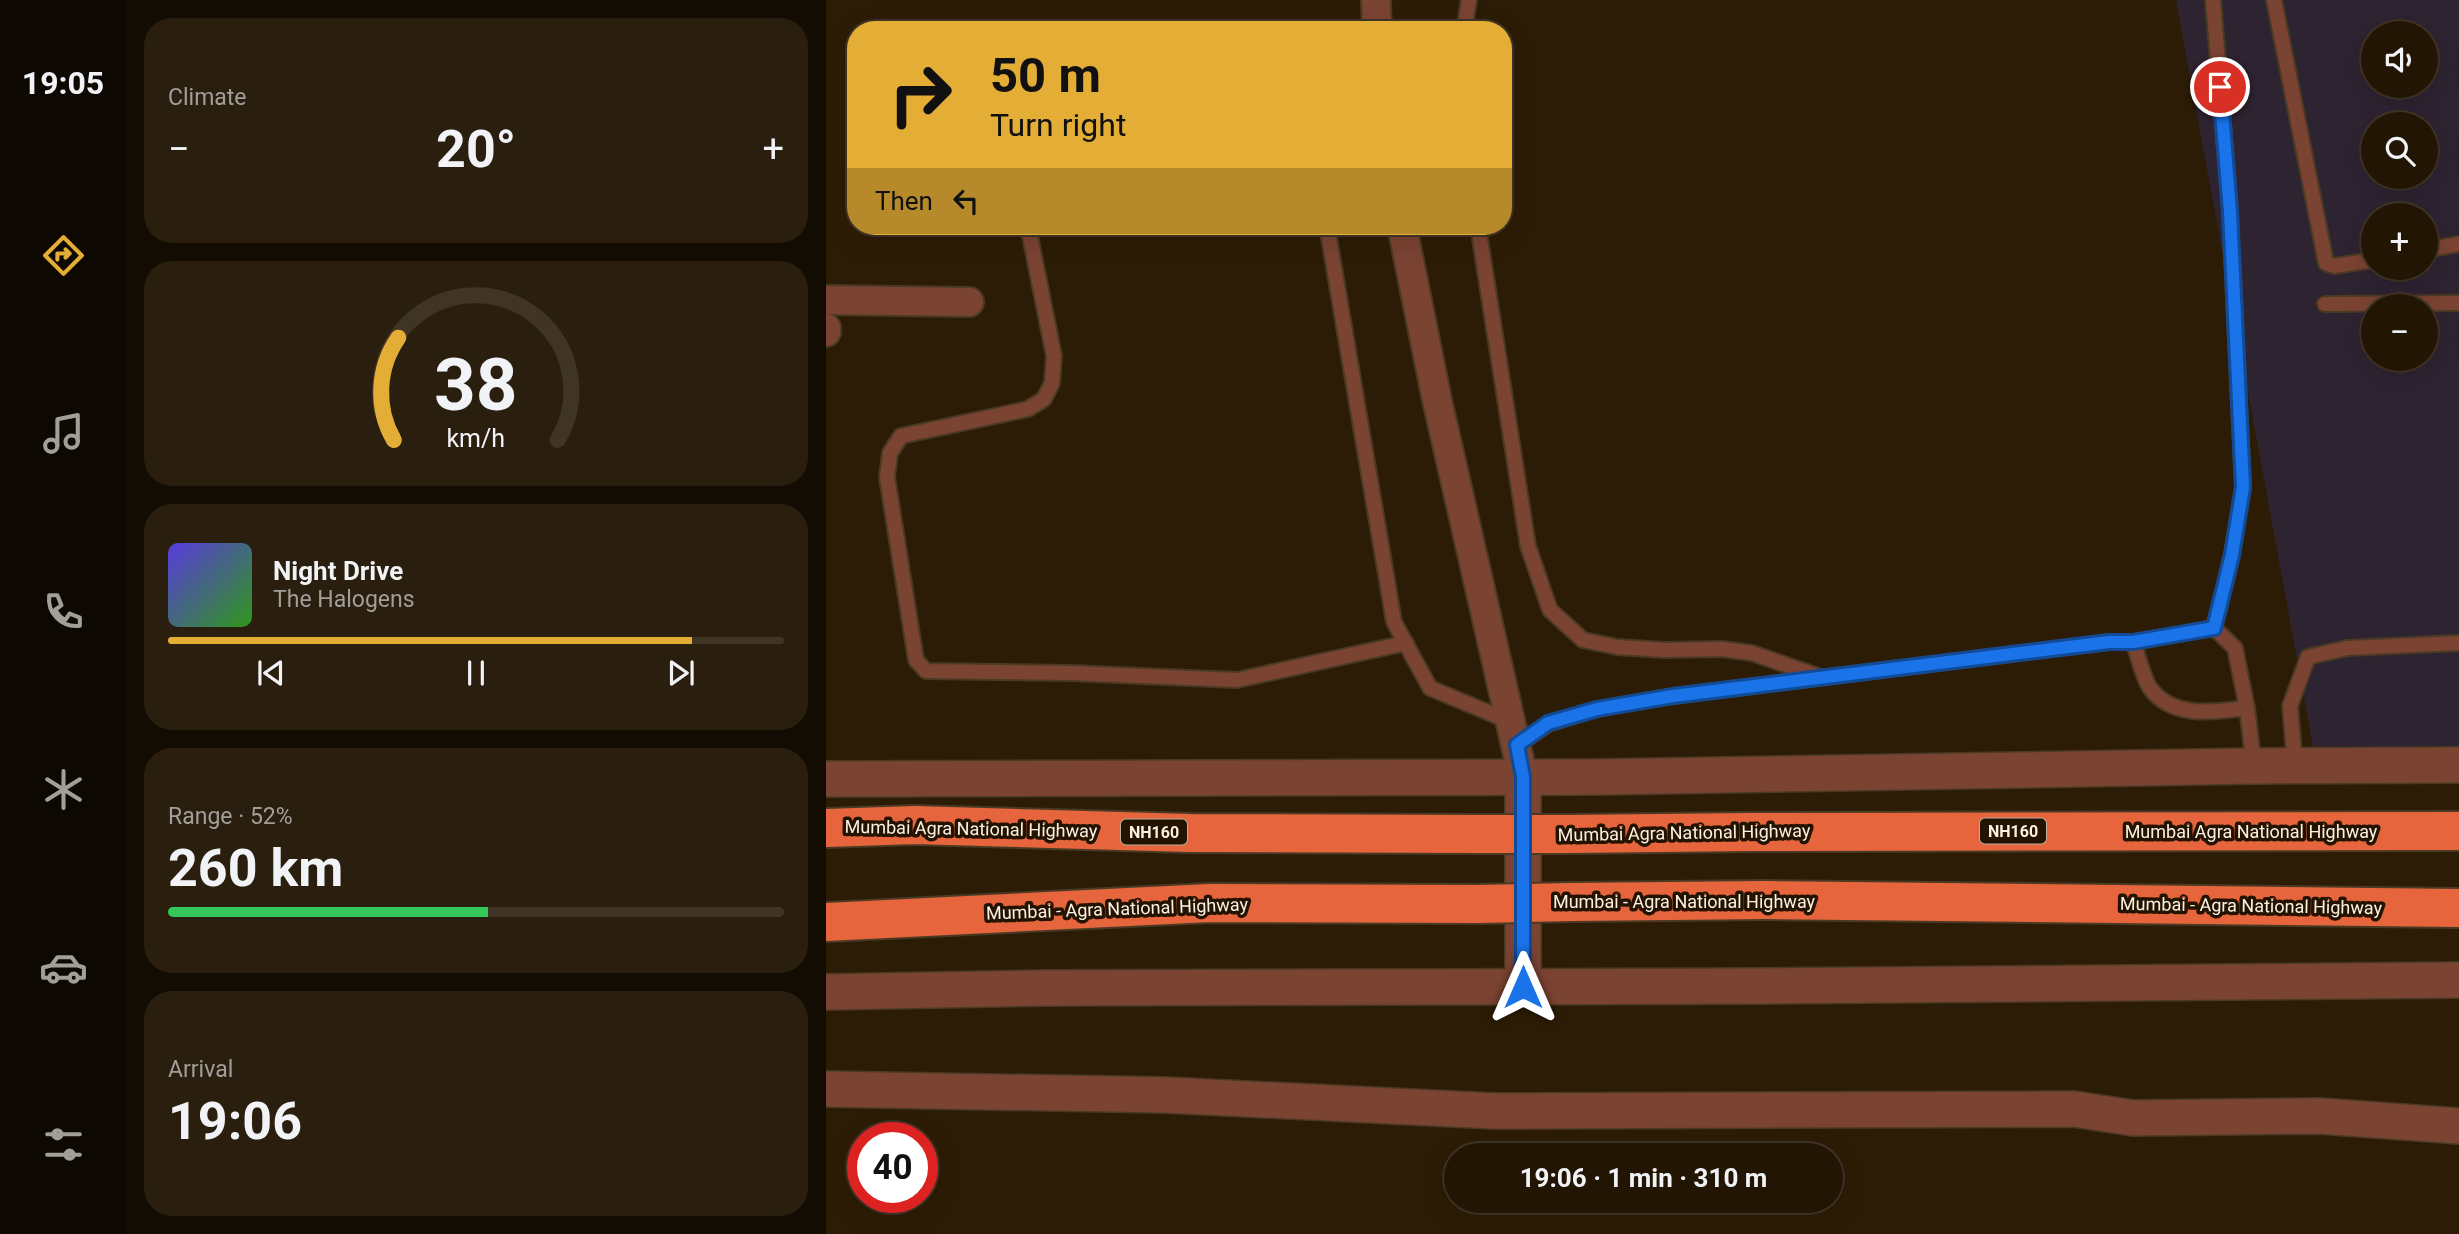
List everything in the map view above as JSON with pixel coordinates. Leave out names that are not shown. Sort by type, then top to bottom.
[{"type":"highway","name":"Mumbai Agra National Highway","points":[[826,828],[915,825],[1189,832],[1481,834],[2459,831]]},
{"type":"highway","name":"Mumbai - Agra National Highway","points":[[826,922],[1210,903],[1478,904],[1780,900],[2459,908]]},
{"type":"street","points":[[1376,0],[1377,21]]},
{"type":"street","points":[[1404,235],[1445,437],[1517,748],[1523,987]]},
{"type":"street","points":[[826,300],[969,302]]},
{"type":"street","points":[[826,779],[1517,748],[2253,766],[2459,765]]},
{"type":"street","points":[[826,992],[1044,988],[2459,980]]},
{"type":"street","points":[[826,1089],[1166,1095],[1494,1111],[2074,1109],[2133,1118],[2320,1116],[2459,1126]]},
{"type":"lane","points":[[1466,21],[1469,0]]},
{"type":"lane","points":[[2213,0],[2230,211],[2243,487],[2232,555],[2214,628]]},
{"type":"lane","points":[[2274,0],[2326,263],[2334,266],[2361,262]]},
{"type":"lane","points":[[1030,235],[1054,356],[1052,383],[1044,400],[1028,409],[901,436],[890,453],[887,477],[916,660],[926,671],[1071,673],[1237,680],[1406,643]]},
{"type":"lane","points":[[1329,235],[1394,622],[1430,688],[1517,748],[1548,723],[1597,709],[1673,696],[2109,642],[2133,642],[2214,628]]},
{"type":"lane","points":[[1479,235],[1528,546],[1550,610],[1583,640],[1617,647],[1664,650],[1722,649],[1752,653],[1823,678]]},
{"type":"lane","points":[[2438,248],[2459,244]]},
{"type":"lane","points":[[2325,304],[2459,303]]},
{"type":"lane","points":[[2214,628],[2235,648],[2247,708],[2253,766]]},
{"type":"lane","points":[[2133,642],[2150,688],[2171,706],[2190,711],[2218,712],[2247,708]]},
{"type":"lane","points":[[2295,766],[2290,706],[2308,657],[2347,648],[2459,643]]},
{"type":"shaded area","points":[[2176,0],[2459,0],[2459,750],[2314,752]]},
{"type":"route","points":[[1523,987],[1523,777],[1517,745],[1548,723],[1597,709],[1673,696],[2109,642],[2133,642],[2214,628],[2232,555],[2243,487],[2230,211],[2220,87]]}]
